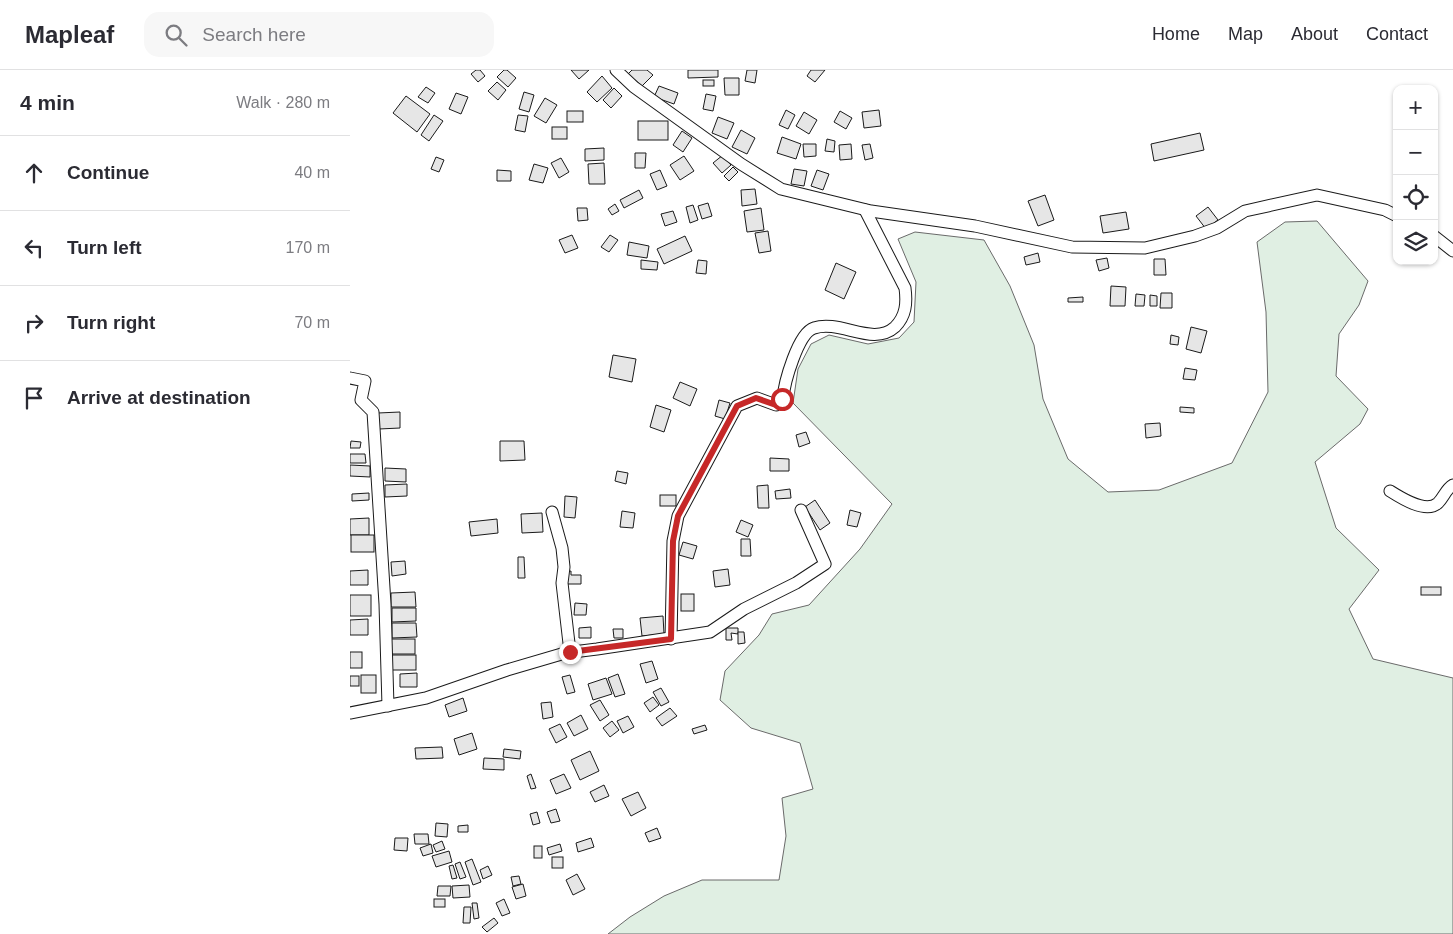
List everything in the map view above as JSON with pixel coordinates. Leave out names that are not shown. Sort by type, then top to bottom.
[{"type":"street","points":[[616,70],[634,87],[735,160],[781,189],[865,210],[976,226],[1072,247],[1145,248],[1195,236],[1217,228],[1245,211],[1317,195],[1385,210],[1393,214]]},
{"type":"street","points":[[671,639],[673,541],[678,516],[737,406],[756,398],[776,405],[782,399],[801,339],[813,328],[828,326],[875,335],[889,332],[902,320],[907,303],[906,288],[865,210]]},
{"type":"street","points":[[1438,239],[1453,251]]},
{"type":"street","points":[[350,378],[366,381],[361,400],[373,412],[386,604],[388,706]]},
{"type":"street","points":[[1390,491],[1412,504],[1428,506],[1437,504],[1453,484]]},
{"type":"street","points":[[350,713],[426,698],[507,670],[570,652],[710,632],[744,610],[796,584],[826,564],[801,510]]},
{"type":"street","points":[[552,512],[562,548],[564,567],[562,583],[570,652]]},
{"type":"green space","points":[[1317,221],[1368,281],[1359,305],[1339,334],[1336,376],[1368,409],[1360,424],[1315,462],[1336,528],[1379,570],[1349,609],[1373,659],[1453,678],[1453,934],[608,934],[630,917],[664,896],[702,880],[779,880],[786,836],[782,798],[813,789],[800,743],[751,728],[720,700],[725,671],[759,635],[772,614],[809,605],[860,549],[892,504],[793,403],[798,369],[811,344],[829,335],[868,344],[899,338],[914,322],[916,282],[898,239],[915,232],[984,240],[1010,286],[1034,345],[1043,399],[1068,459],[1108,492],[1159,490],[1232,463],[1268,392],[1266,312],[1257,242],[1285,222]]},
{"type":"building","points":[[476,70],[480,70],[485,76],[478,82],[471,74]]},
{"type":"building","points":[[504,70],[507,70],[516,78],[508,87],[497,77]]},
{"type":"building","points":[[571,70],[589,70],[579,79]]},
{"type":"building","points":[[632,70],[647,70],[653,75],[642,86],[628,74]]},
{"type":"building","points":[[688,70],[718,70],[718,77],[688,78]]},
{"type":"building","points":[[747,70],[757,70],[755,83],[745,81]]},
{"type":"building","points":[[811,70],[825,70],[815,82],[807,76]]},
{"type":"building","points":[[602,76],[612,88],[597,102],[587,92]]},
{"type":"building","points":[[724,78],[739,78],[739,95],[725,95]]},
{"type":"building","points":[[703,80],[714,80],[714,86],[703,86]]},
{"type":"building","points":[[497,82],[506,90],[498,100],[488,91]]},
{"type":"building","points":[[659,86],[678,93],[674,104],[654,97]]},
{"type":"building","points":[[426,87],[435,93],[428,103],[418,97]]},
{"type":"building","points":[[614,88],[622,96],[611,108],[603,100]]},
{"type":"building","points":[[524,92],[534,95],[529,112],[519,109]]},
{"type":"building","points":[[456,93],[468,97],[461,114],[449,109]]},
{"type":"building","points":[[706,94],[716,96],[713,111],[703,109]]},
{"type":"building","points":[[406,96],[430,114],[417,132],[393,113]]},
{"type":"building","points":[[545,98],[557,105],[546,123],[534,116]]},
{"type":"building","points":[[786,110],[795,115],[788,129],[779,125]]},
{"type":"building","points":[[879,110],[881,126],[864,128],[862,112]]},
{"type":"building","points":[[567,111],[583,111],[583,122],[567,122]]},
{"type":"building","points":[[840,111],[852,118],[846,129],[834,122]]},
{"type":"building","points":[[804,112],[817,120],[809,134],[796,126]]},
{"type":"building","points":[[434,115],[443,121],[429,141],[421,135]]},
{"type":"building","points":[[518,115],[528,116],[525,132],[515,130]]},
{"type":"building","points":[[718,117],[734,123],[727,139],[712,133]]},
{"type":"building","points":[[638,121],[668,121],[668,140],[638,140]]},
{"type":"building","points":[[552,127],[567,127],[567,139],[552,139]]},
{"type":"building","points":[[741,130],[755,138],[747,154],[732,147]]},
{"type":"building","points":[[682,131],[692,138],[683,152],[673,145]]},
{"type":"building","points":[[1200,133],[1204,150],[1154,161],[1151,144]]},
{"type":"building","points":[[782,137],[801,144],[796,159],[777,153]]},
{"type":"building","points":[[827,139],[835,141],[834,152],[825,151]]},
{"type":"building","points":[[803,144],[816,144],[816,156],[804,157]]},
{"type":"building","points":[[851,144],[852,159],[840,160],[839,145]]},
{"type":"building","points":[[870,144],[873,158],[865,160],[862,145]]},
{"type":"building","points":[[604,148],[604,160],[585,161],[585,149]]},
{"type":"building","points":[[635,153],[646,153],[645,168],[635,168]]},
{"type":"building","points":[[723,155],[731,165],[722,173],[713,163]]},
{"type":"building","points":[[684,156],[694,171],[680,180],[670,165]]},
{"type":"building","points":[[436,157],[444,160],[439,172],[431,169]]},
{"type":"building","points":[[561,158],[569,172],[559,178],[551,163]]},
{"type":"building","points":[[604,163],[605,184],[589,184],[588,164]]},
{"type":"building","points":[[534,164],[548,168],[543,183],[529,180]]},
{"type":"building","points":[[733,167],[738,172],[729,181],[724,176]]},
{"type":"building","points":[[794,169],[807,171],[804,186],[791,184]]},
{"type":"building","points":[[497,170],[511,171],[511,181],[497,181]]},
{"type":"building","points":[[660,170],[667,186],[657,190],[650,174]]},
{"type":"building","points":[[817,170],[829,174],[823,190],[811,186]]},
{"type":"building","points":[[755,189],[757,204],[742,206],[741,190]]},
{"type":"building","points":[[639,190],[643,198],[624,208],[620,200]]},
{"type":"building","points":[[1045,195],[1054,220],[1038,226],[1028,201]]},
{"type":"building","points":[[708,203],[712,216],[702,219],[698,206]]},
{"type":"building","points":[[615,204],[619,211],[612,215],[608,209]]},
{"type":"building","points":[[693,205],[698,220],[690,223],[686,207]]},
{"type":"building","points":[[1208,207],[1218,220],[1206,229],[1196,216]]},
{"type":"building","points":[[577,208],[587,208],[588,220],[578,221]]},
{"type":"building","points":[[761,208],[764,230],[747,232],[744,211]]},
{"type":"building","points":[[673,211],[677,222],[665,226],[661,214]]},
{"type":"building","points":[[1126,212],[1129,229],[1103,233],[1100,216]]},
{"type":"building","points":[[768,231],[771,251],[759,253],[755,233]]},
{"type":"building","points":[[572,235],[578,248],[565,253],[559,240]]},
{"type":"building","points":[[610,235],[618,240],[609,252],[601,247]]},
{"type":"building","points":[[685,236],[692,251],[664,264],[657,249]]},
{"type":"building","points":[[629,242],[649,246],[647,258],[627,255]]},
{"type":"building","points":[[1038,253],[1040,262],[1026,265],[1024,257]]},
{"type":"building","points":[[1107,258],[1109,268],[1099,271],[1096,260]]},
{"type":"building","points":[[1154,259],[1165,259],[1166,275],[1154,275]]},
{"type":"building","points":[[641,260],[658,262],[657,270],[641,269]]},
{"type":"building","points":[[698,260],[707,261],[706,274],[696,273]]},
{"type":"building","points":[[836,263],[856,272],[844,299],[825,290]]},
{"type":"building","points":[[1111,286],[1126,287],[1125,306],[1110,306]]},
{"type":"building","points":[[1161,293],[1172,293],[1172,308],[1160,308]]},
{"type":"building","points":[[1136,294],[1145,295],[1144,306],[1135,306]]},
{"type":"building","points":[[1150,295],[1157,296],[1157,306],[1150,306]]},
{"type":"building","points":[[1083,297],[1083,302],[1068,302],[1068,298]]},
{"type":"building","points":[[1191,327],[1207,331],[1201,353],[1186,349]]},
{"type":"building","points":[[1171,335],[1179,337],[1178,345],[1170,344]]},
{"type":"building","points":[[613,355],[636,359],[632,382],[609,377]]},
{"type":"building","points":[[1185,368],[1197,370],[1195,380],[1183,379]]},
{"type":"building","points":[[680,382],[697,389],[690,406],[673,398]]},
{"type":"building","points":[[719,400],[730,403],[725,419],[715,416]]},
{"type":"building","points":[[656,405],[671,410],[664,432],[650,427]]},
{"type":"building","points":[[1180,407],[1194,408],[1194,413],[1180,412]]},
{"type":"building","points":[[400,412],[400,428],[379,429],[378,413]]},
{"type":"building","points":[[1160,423],[1161,436],[1146,438],[1145,424]]},
{"type":"building","points":[[806,432],[810,443],[799,447],[796,435]]},
{"type":"building","points":[[351,441],[361,442],[360,448],[350,448]]},
{"type":"building","points":[[500,441],[524,441],[525,460],[500,461]]},
{"type":"building","points":[[350,454],[365,454],[366,463],[350,463]]},
{"type":"building","points":[[770,458],[789,459],[789,471],[770,471]]},
{"type":"building","points":[[350,465],[370,466],[370,477],[350,476]]},
{"type":"building","points":[[385,468],[406,469],[406,482],[385,481]]},
{"type":"building","points":[[617,471],[628,473],[626,484],[615,481]]},
{"type":"building","points":[[407,484],[407,496],[385,497],[385,485]]},
{"type":"building","points":[[768,485],[769,508],[758,508],[757,486]]},
{"type":"building","points":[[790,489],[791,498],[776,499],[775,491]]},
{"type":"building","points":[[369,493],[369,500],[352,501],[352,494]]},
{"type":"building","points":[[660,495],[676,495],[676,506],[660,506]]},
{"type":"building","points":[[565,496],[577,497],[575,518],[564,517]]},
{"type":"building","points":[[815,500],[830,523],[820,530],[805,507]]},
{"type":"building","points":[[850,510],[861,513],[857,527],[847,525]]},
{"type":"building","points":[[622,511],[635,513],[633,528],[620,527]]},
{"type":"building","points":[[542,513],[543,532],[522,533],[521,514]]},
{"type":"building","points":[[369,518],[369,535],[350,535],[350,519]]},
{"type":"building","points":[[497,519],[498,533],[471,536],[469,522]]},
{"type":"building","points":[[741,520],[753,525],[748,537],[736,532]]},
{"type":"building","points":[[351,535],[374,535],[374,552],[351,552]]},
{"type":"building","points":[[741,539],[750,539],[751,556],[741,556]]},
{"type":"building","points":[[683,542],[697,546],[693,559],[679,555]]},
{"type":"building","points":[[518,557],[524,557],[525,578],[518,578]]},
{"type":"building","points":[[405,561],[406,574],[392,576],[391,562]]},
{"type":"building","points":[[728,569],[730,585],[715,587],[713,571]]},
{"type":"building","points":[[368,570],[368,585],[350,585],[350,571]]},
{"type":"building","points":[[571,571],[571,575],[581,575],[581,584],[565,584],[565,572]]},
{"type":"building","points":[[1421,587],[1441,587],[1441,595],[1421,595]]},
{"type":"building","points":[[415,592],[416,607],[391,607],[391,593]]},
{"type":"building","points":[[681,594],[694,594],[694,611],[681,611]]},
{"type":"building","points":[[350,595],[371,595],[371,616],[350,616]]},
{"type":"building","points":[[575,603],[587,604],[586,615],[574,615]]},
{"type":"building","points":[[392,608],[416,608],[416,621],[392,622]]},
{"type":"building","points":[[663,616],[664,634],[642,636],[640,618]]},
{"type":"building","points":[[368,619],[368,635],[350,635],[350,620]]},
{"type":"building","points":[[392,623],[416,623],[417,637],[392,638]]},
{"type":"building","points":[[591,627],[591,638],[579,638],[579,628]]},
{"type":"building","points":[[726,628],[738,628],[738,634],[731,633],[732,640],[726,640]]},
{"type":"building","points":[[613,629],[623,629],[623,638],[614,638]]},
{"type":"building","points":[[738,632],[744,632],[745,643],[738,644]]},
{"type":"building","points":[[391,639],[415,639],[415,654],[391,654]]},
{"type":"building","points":[[350,652],[362,652],[362,668],[350,668]]},
{"type":"building","points":[[392,655],[416,655],[416,670],[392,670]]},
{"type":"building","points":[[652,661],[658,679],[646,683],[640,664]]},
{"type":"building","points":[[417,673],[417,687],[400,687],[400,674]]},
{"type":"building","points":[[618,674],[625,694],[615,697],[608,678]]},
{"type":"building","points":[[361,675],[376,675],[376,693],[361,693]]},
{"type":"building","points":[[570,675],[575,692],[567,694],[562,677]]},
{"type":"building","points":[[350,676],[359,676],[359,686],[350,686]]},
{"type":"building","points":[[606,678],[612,694],[593,700],[588,684]]},
{"type":"building","points":[[661,688],[669,702],[661,706],[653,692]]},
{"type":"building","points":[[653,697],[659,705],[650,712],[644,703]]},
{"type":"building","points":[[463,698],[467,711],[449,717],[445,705]]},
{"type":"building","points":[[600,700],[609,715],[600,721],[590,705]]},
{"type":"building","points":[[551,702],[553,717],[543,719],[541,703]]},
{"type":"building","points":[[670,708],[677,716],[662,726],[656,718]]},
{"type":"building","points":[[581,715],[588,729],[574,736],[567,723]]},
{"type":"building","points":[[628,716],[634,727],[623,733],[617,721]]},
{"type":"building","points":[[612,721],[619,730],[610,737],[603,728]]},
{"type":"building","points":[[560,724],[567,737],[556,743],[549,729]]},
{"type":"building","points":[[705,725],[707,730],[694,734],[692,729]]},
{"type":"building","points":[[472,733],[477,749],[459,755],[454,739]]},
{"type":"building","points":[[442,747],[443,758],[416,759],[415,748]]},
{"type":"building","points":[[504,749],[521,751],[520,759],[503,757]]},
{"type":"building","points":[[590,751],[599,771],[580,780],[571,760]]},
{"type":"building","points":[[484,758],[504,759],[504,770],[483,769]]},
{"type":"building","points":[[531,774],[536,788],[531,789],[527,776]]},
{"type":"building","points":[[564,774],[571,788],[556,794],[550,780]]},
{"type":"building","points":[[604,785],[609,796],[595,802],[590,792]]},
{"type":"building","points":[[638,792],[646,808],[631,816],[622,799]]},
{"type":"building","points":[[556,809],[560,821],[551,823],[547,812]]},
{"type":"building","points":[[537,812],[540,823],[533,825],[530,814]]},
{"type":"building","points":[[436,823],[448,824],[447,837],[435,836]]},
{"type":"building","points":[[468,825],[468,832],[458,832],[458,826]]},
{"type":"building","points":[[657,828],[661,838],[649,842],[645,833]]},
{"type":"building","points":[[414,834],[428,834],[429,844],[415,844]]},
{"type":"building","points":[[395,838],[408,838],[407,851],[394,850]]},
{"type":"building","points":[[591,838],[594,847],[578,852],[576,843]]},
{"type":"building","points":[[442,841],[445,849],[436,852],[433,845]]},
{"type":"building","points":[[431,844],[433,853],[423,856],[420,848]]},
{"type":"building","points":[[560,844],[562,851],[549,855],[547,848]]},
{"type":"building","points":[[534,846],[542,846],[542,858],[534,858]]},
{"type":"building","points":[[449,851],[452,862],[436,867],[432,856]]},
{"type":"building","points":[[552,857],[563,857],[563,868],[552,868]]},
{"type":"building","points":[[472,859],[481,882],[473,885],[465,862]]},
{"type":"building","points":[[460,862],[466,877],[460,879],[455,864]]},
{"type":"building","points":[[453,865],[457,878],[452,879],[449,866]]},
{"type":"building","points":[[488,866],[492,875],[483,879],[480,870]]},
{"type":"building","points":[[577,874],[585,889],[573,895],[566,880]]},
{"type":"building","points":[[519,876],[521,884],[513,886],[511,877]]},
{"type":"building","points":[[523,884],[526,896],[516,899],[512,887]]},
{"type":"building","points":[[469,885],[470,897],[453,898],[452,886]]},
{"type":"building","points":[[438,886],[451,886],[450,896],[437,896]]},
{"type":"building","points":[[434,899],[445,899],[445,907],[434,907]]},
{"type":"building","points":[[504,899],[510,913],[502,916],[496,903]]},
{"type":"building","points":[[472,903],[477,903],[479,918],[474,919]]},
{"type":"building","points":[[464,907],[471,907],[470,923],[463,923]]},
{"type":"building","points":[[494,918],[498,923],[487,932],[482,927]]},
{"type":"route","points":[[570,652],[671,639],[673,541],[678,516],[737,406],[756,398],[776,405],[782,399]]}]
